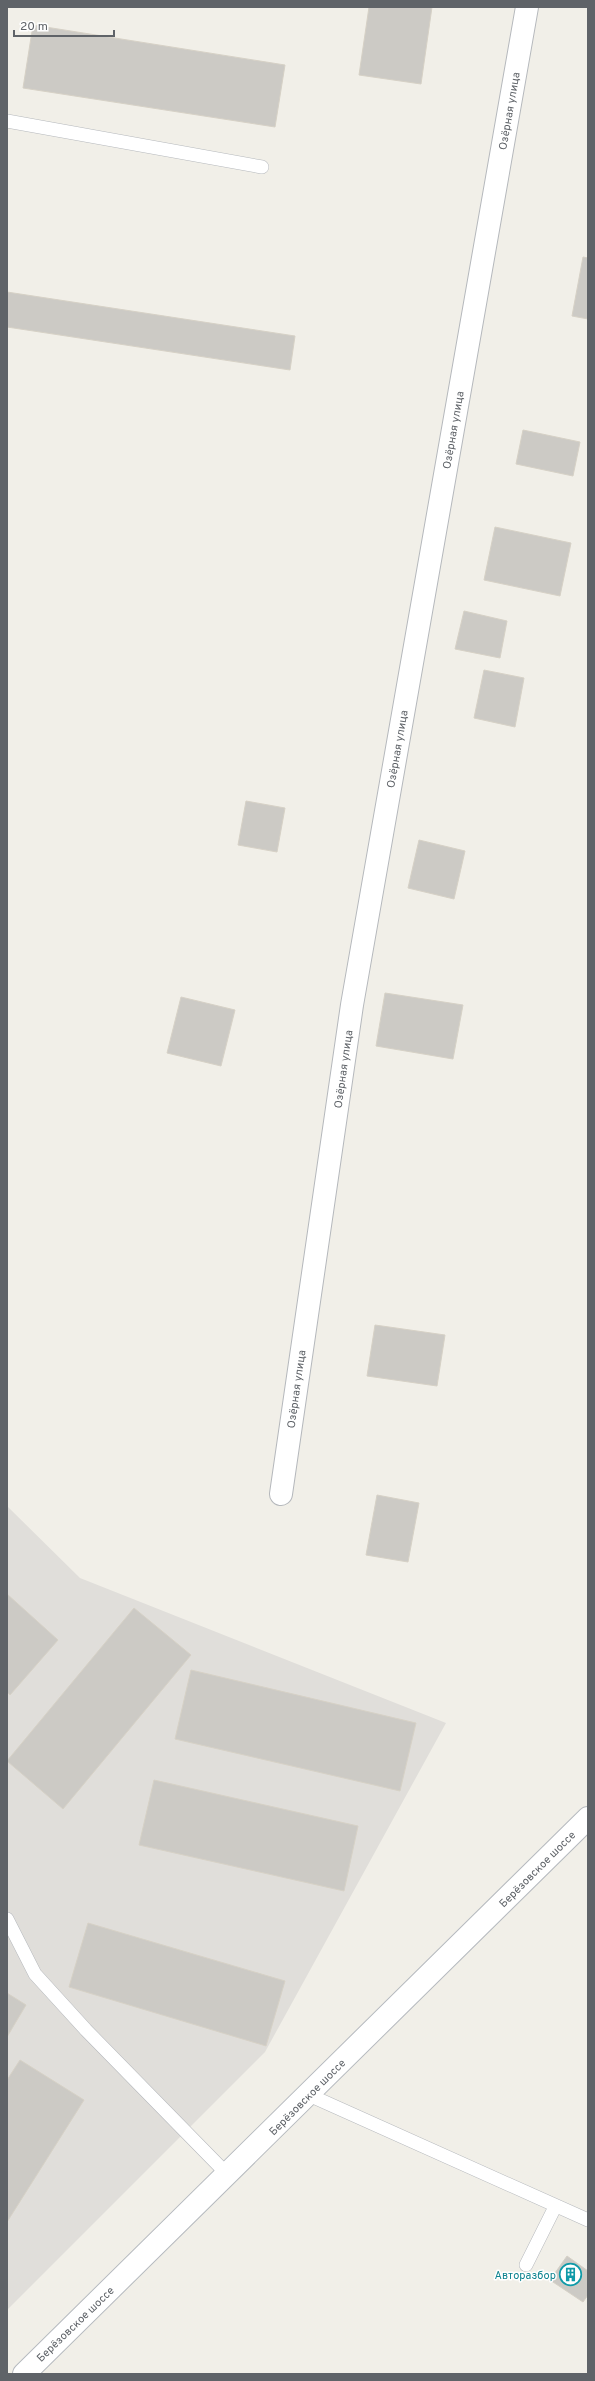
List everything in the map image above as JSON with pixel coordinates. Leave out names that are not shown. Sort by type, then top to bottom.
[{"type":"street","name":"Озёрная улица","points":[[281,1494],[352,1005],[527,7]]},
{"type":"street","name":"Берёзовское шоссе","points":[[24,2374],[228,2175],[588,1818]]},
{"type":"lane","points":[[7,121],[262,167]]},
{"type":"lane","points":[[7,1919],[36,1974],[86,2030],[228,2175]]},
{"type":"lane","points":[[309,2095],[555,2207],[588,2220]]},
{"type":"lane","points":[[526,2265],[555,2207]]},
{"type":"shaded area","points":[[7,1506],[80,1578],[446,1723],[265,2052],[7,2310]]},
{"type":"building","points":[[369,7],[432,7],[421,84],[359,75]]},
{"type":"building","points":[[33,25],[285,65],[275,127],[23,88]]},
{"type":"building","points":[[583,257],[588,258],[588,319],[572,316]]},
{"type":"building","points":[[7,292],[295,336],[290,370],[7,327]]},
{"type":"building","points":[[523,430],[580,442],[573,476],[516,464]]},
{"type":"building","points":[[495,527],[571,543],[560,596],[484,580]]},
{"type":"building","points":[[464,611],[507,621],[500,658],[455,649]]},
{"type":"building","points":[[484,670],[524,678],[515,727],[474,718]]},
{"type":"building","points":[[246,801],[285,808],[277,852],[238,845]]},
{"type":"building","points":[[419,840],[465,851],[454,899],[408,888]]},
{"type":"building","points":[[385,993],[463,1005],[453,1059],[376,1046]]},
{"type":"building","points":[[181,997],[235,1010],[221,1066],[167,1053]]},
{"type":"building","points":[[375,1325],[445,1335],[437,1386],[367,1376]]},
{"type":"building","points":[[377,1495],[419,1503],[408,1562],[366,1555]]},
{"type":"building","points":[[7,1594],[58,1640],[10,1695],[7,1692]]},
{"type":"building","points":[[134,1608],[191,1655],[63,1809],[7,1761]]},
{"type":"building","points":[[191,1670],[416,1723],[400,1791],[175,1739]]},
{"type":"building","points":[[154,1780],[358,1826],[344,1891],[139,1845]]},
{"type":"building","points":[[88,1923],[285,1981],[266,2046],[69,1987]]},
{"type":"building","points":[[7,1993],[26,2005],[7,2037]]},
{"type":"building","points":[[20,2060],[84,2100],[7,2222],[7,2080]]},
{"type":"building","name":"Авторазбор","points":[[567,2256],[588,2271],[588,2295],[583,2302],[550,2280]]},
{"type":"place","name":"Авторазбор","points":[[571,2275]]}]
